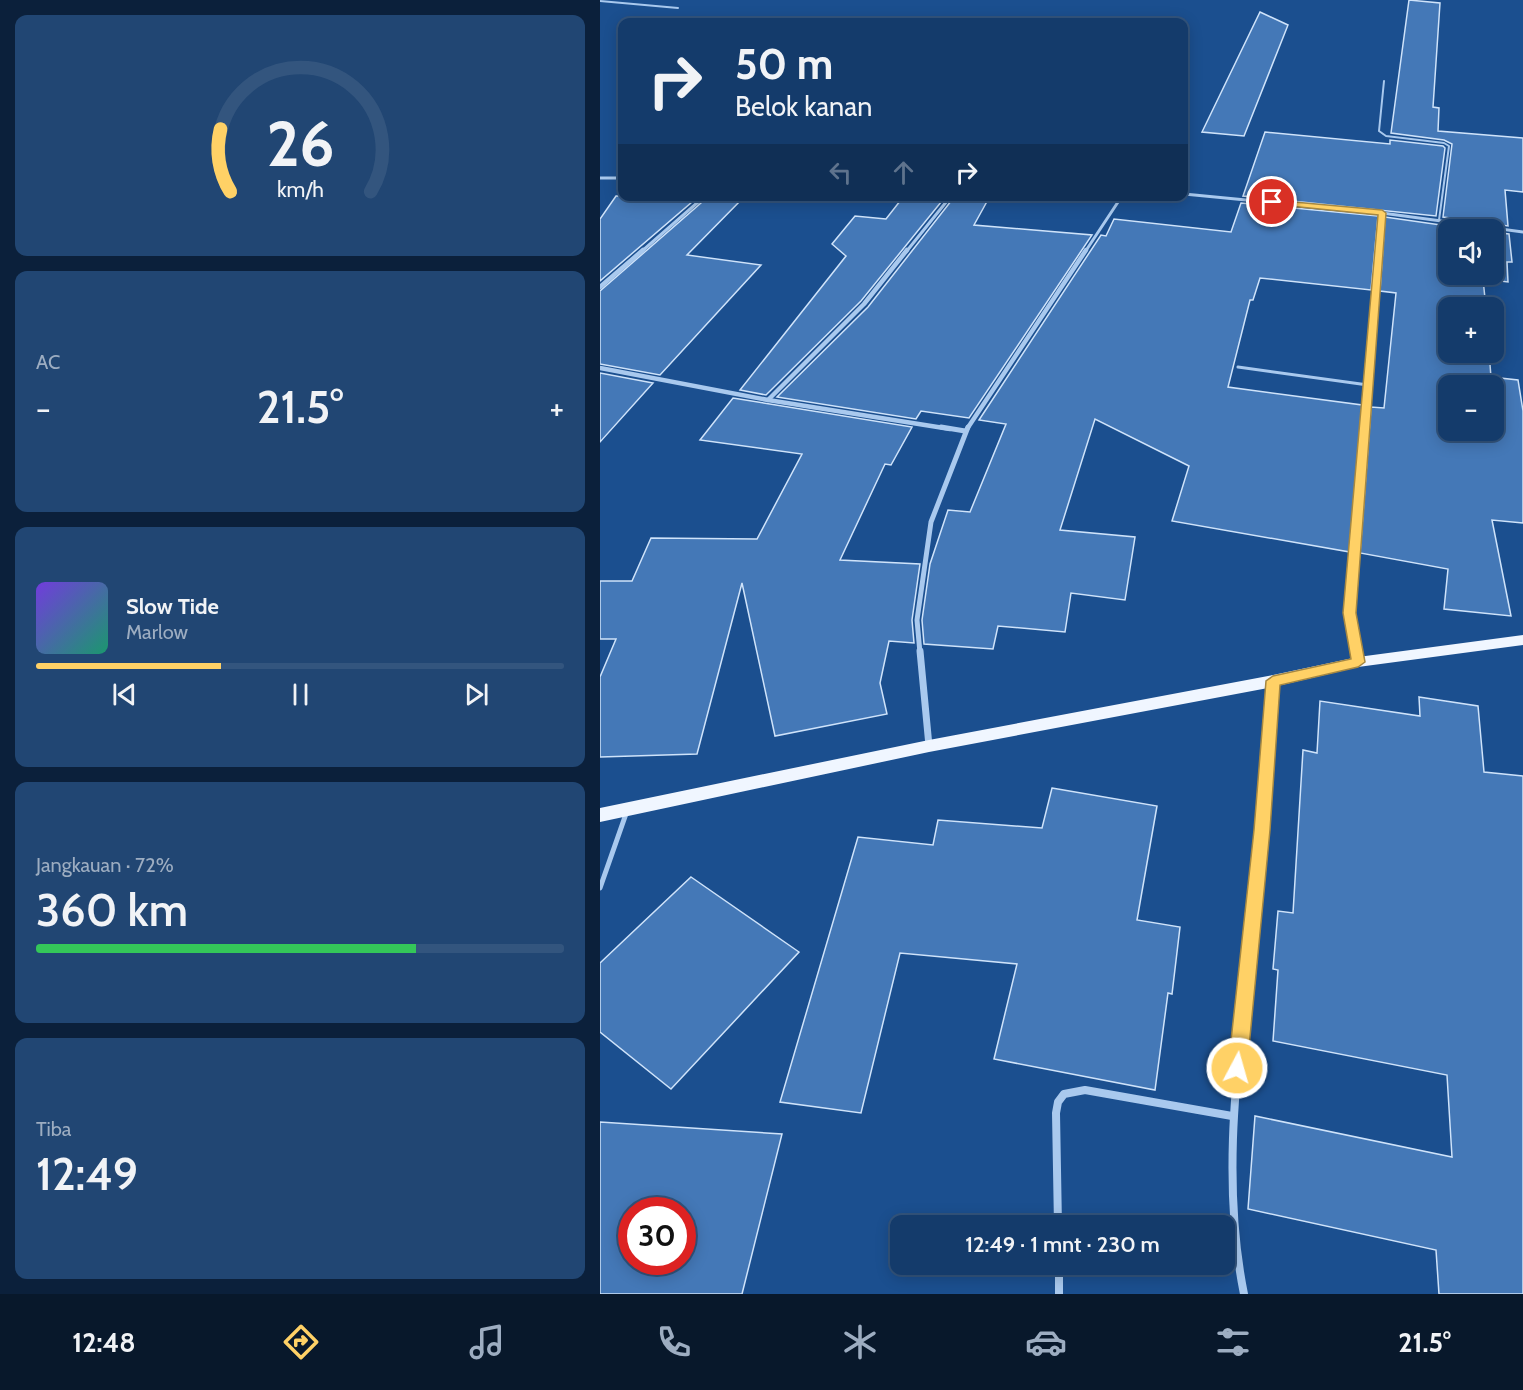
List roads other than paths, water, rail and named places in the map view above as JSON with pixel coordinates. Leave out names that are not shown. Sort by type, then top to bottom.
[{"type":"main road","points":[[600,815],[929,746],[1273,681],[1358,662],[1523,640]]},
{"type":"street","points":[[600,178],[618,178]]},
{"type":"street","points":[[1188,194],[1438,220]]},
{"type":"street","points":[[600,287],[699,201]]},
{"type":"street","points":[[768,400],[864,304],[947,201]]},
{"type":"street","points":[[929,746],[917,620],[931,522],[965,431],[1119,201]]},
{"type":"street","points":[[1358,662],[1350,613],[1382,213]]},
{"type":"street","points":[[1504,229],[1523,232]]},
{"type":"street","points":[[600,368],[768,400],[965,431]]},
{"type":"street","points":[[1244,1294],[1236,1255],[1232,1116],[1262,830],[1273,681]]},
{"type":"street","points":[[1058,1215],[1056,1113],[1058,1102],[1064,1094],[1085,1090],[1232,1116]]},
{"type":"street","points":[[1059,1275],[1059,1294]]},
{"type":"lane","points":[[600,1],[678,8]]},
{"type":"lane","points":[[1384,81],[1379,131],[1386,136],[1444,142],[1449,147],[1439,219]]},
{"type":"lane","points":[[1238,367],[1368,385]]},
{"type":"lane","points":[[600,888],[628,809]]}]
